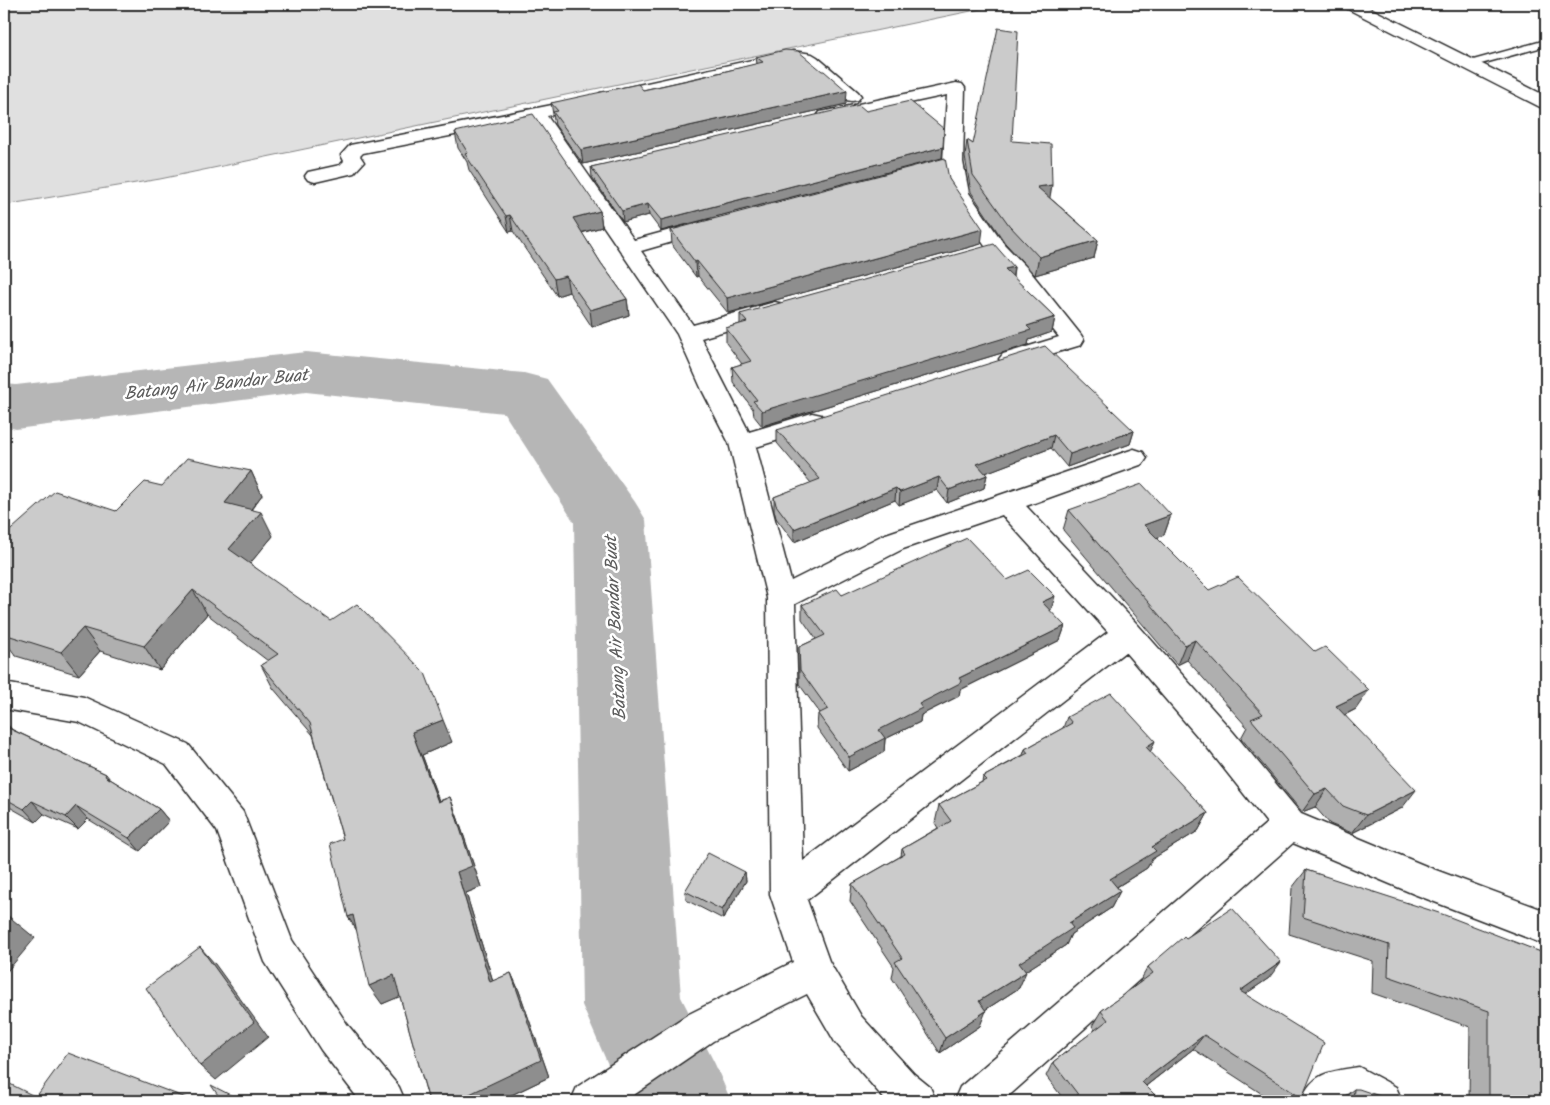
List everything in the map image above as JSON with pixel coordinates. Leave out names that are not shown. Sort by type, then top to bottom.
[{"type":"street","points":[[1350,4],[1546,103]]},
{"type":"street","points":[[592,101],[794,56],[811,61],[864,107]]},
{"type":"street","points":[[807,120],[956,88],[943,165],[960,193],[986,250],[1022,275],[1073,340],[988,366]]},
{"type":"street","points":[[315,176],[347,169],[354,162],[350,155],[357,149],[573,105]]},
{"type":"street","points":[[535,113],[587,171],[629,248],[688,334],[714,390],[742,443],[781,598],[787,894],[814,971],[848,1029],[900,1088],[916,1101]]},
{"type":"street","points":[[629,248],[727,220]]},
{"type":"street","points":[[688,334],[799,302]]},
{"type":"street","points":[[742,443],[827,416]]},
{"type":"street","points":[[781,598],[892,542],[1134,458]]},
{"type":"street","points":[[1008,503],[1128,633],[1240,762],[1289,825],[1426,883],[1546,928]]},
{"type":"street","points":[[787,894],[1128,633]]},
{"type":"street","points":[[4,696],[84,710],[176,754],[231,823],[278,950],[334,1037],[385,1101]]},
{"type":"street","points":[[974,1101],[1289,825]]},
{"type":"street","points":[[591,1101],[700,1028],[814,971]]},
{"type":"street","points":[[1321,1101],[1333,1090],[1359,1087],[1382,1101]]},
{"type":"lane","points":[[1470,64],[1546,43]]},
{"type":"shaded area","points":[[4,4],[1005,4],[160,179],[4,205]]},
{"type":"building","points":[[998,28],[1018,31],[1012,141],[1051,144],[1052,185],[1037,187],[1098,240],[1039,257],[1009,225],[973,175],[967,140],[973,144]]},
{"type":"building","points":[[785,50],[798,51],[847,91],[581,150],[553,112],[558,111],[551,103],[638,84],[643,90],[702,77],[763,62],[756,57]]},
{"type":"building","points":[[910,101],[944,129],[943,147],[661,220],[648,204],[622,211],[591,167],[859,105],[866,111]]},
{"type":"building","points":[[533,114],[600,211],[573,218],[601,263],[627,299],[590,310],[566,276],[554,279],[510,215],[506,216],[465,154],[468,153],[455,132]]},
{"type":"building","points":[[945,158],[949,179],[983,229],[727,298],[697,261],[695,262],[671,230]]},
{"type":"building","points":[[994,244],[1014,267],[1005,269],[1055,317],[1027,326],[1031,330],[762,411],[753,401],[757,400],[732,367],[751,361],[726,328],[747,322],[740,314]]},
{"type":"building","points":[[1045,346],[1134,431],[1070,454],[1054,435],[977,464],[987,475],[949,490],[939,477],[900,492],[896,488],[794,529],[776,505],[774,497],[820,479],[777,430]]},
{"type":"building","points":[[187,458],[251,471],[225,503],[261,512],[229,549],[331,621],[357,604],[425,673],[443,720],[412,732],[438,802],[450,797],[472,866],[457,872],[490,982],[511,973],[541,1060],[455,1101],[429,1101],[394,975],[369,986],[353,915],[348,917],[330,844],[343,839],[310,723],[261,665],[278,654],[193,590],[144,646],[83,628],[61,652],[4,634],[4,536],[55,491],[116,511],[145,482],[162,486]]},
{"type":"building","points":[[1142,484],[1171,515],[1144,525],[1209,590],[1238,577],[1315,652],[1325,647],[1369,690],[1336,706],[1416,790],[1366,815],[1343,806],[1327,789],[1315,794],[1251,719],[1263,714],[1195,640],[1185,645],[1069,510]]},
{"type":"building","points":[[967,538],[1007,580],[1029,570],[1055,596],[1042,602],[1065,626],[959,678],[962,682],[919,704],[922,708],[879,730],[885,738],[849,757],[818,714],[828,709],[800,670],[799,647],[825,635],[802,605],[837,589],[842,595]]},
{"type":"building","points":[[1111,693],[1155,741],[1146,747],[1208,813],[1152,847],[1156,851],[1110,879],[1120,891],[1069,923],[1073,928],[1019,963],[1026,972],[979,1001],[986,1011],[945,1038],[895,962],[902,958],[852,884],[905,854],[902,849],[951,821],[939,805],[986,780],[983,777],[1028,753],[1025,749],[1072,723],[1067,717]]},
{"type":"building","points":[[4,726],[106,774],[105,776],[159,809],[129,838],[76,806],[66,817],[32,801],[24,809],[4,798]]},
{"type":"building","points":[[708,853],[745,872],[722,910],[685,891]]},
{"type":"building","points":[[1306,870],[1442,914],[1546,954],[1546,1101],[1489,1101],[1489,1011],[1388,976],[1389,945],[1303,917]]},
{"type":"building","points":[[1232,908],[1281,962],[1240,991],[1324,1043],[1302,1098],[1204,1035],[1142,1082],[1161,1101],[1083,1101],[1053,1062],[1108,1020],[1101,1011],[1153,973],[1148,967],[1184,936],[1186,938]]},
{"type":"building","points":[[200,947],[254,1022],[200,1066],[146,988]]},
{"type":"building","points":[[68,1053],[194,1101],[4,1101],[4,1081],[36,1097]]},
{"type":"building","points":[[211,1085],[242,1101],[222,1101]]},
{"type":"building","points":[[1354,1089],[1359,1089],[1394,1101],[1353,1101]]},
{"type":"waterway","name":"Batang Air Bandar Buat","points":[[4,405],[16,407],[306,372],[524,394],[610,520],[632,1005],[678,1101]]}]
